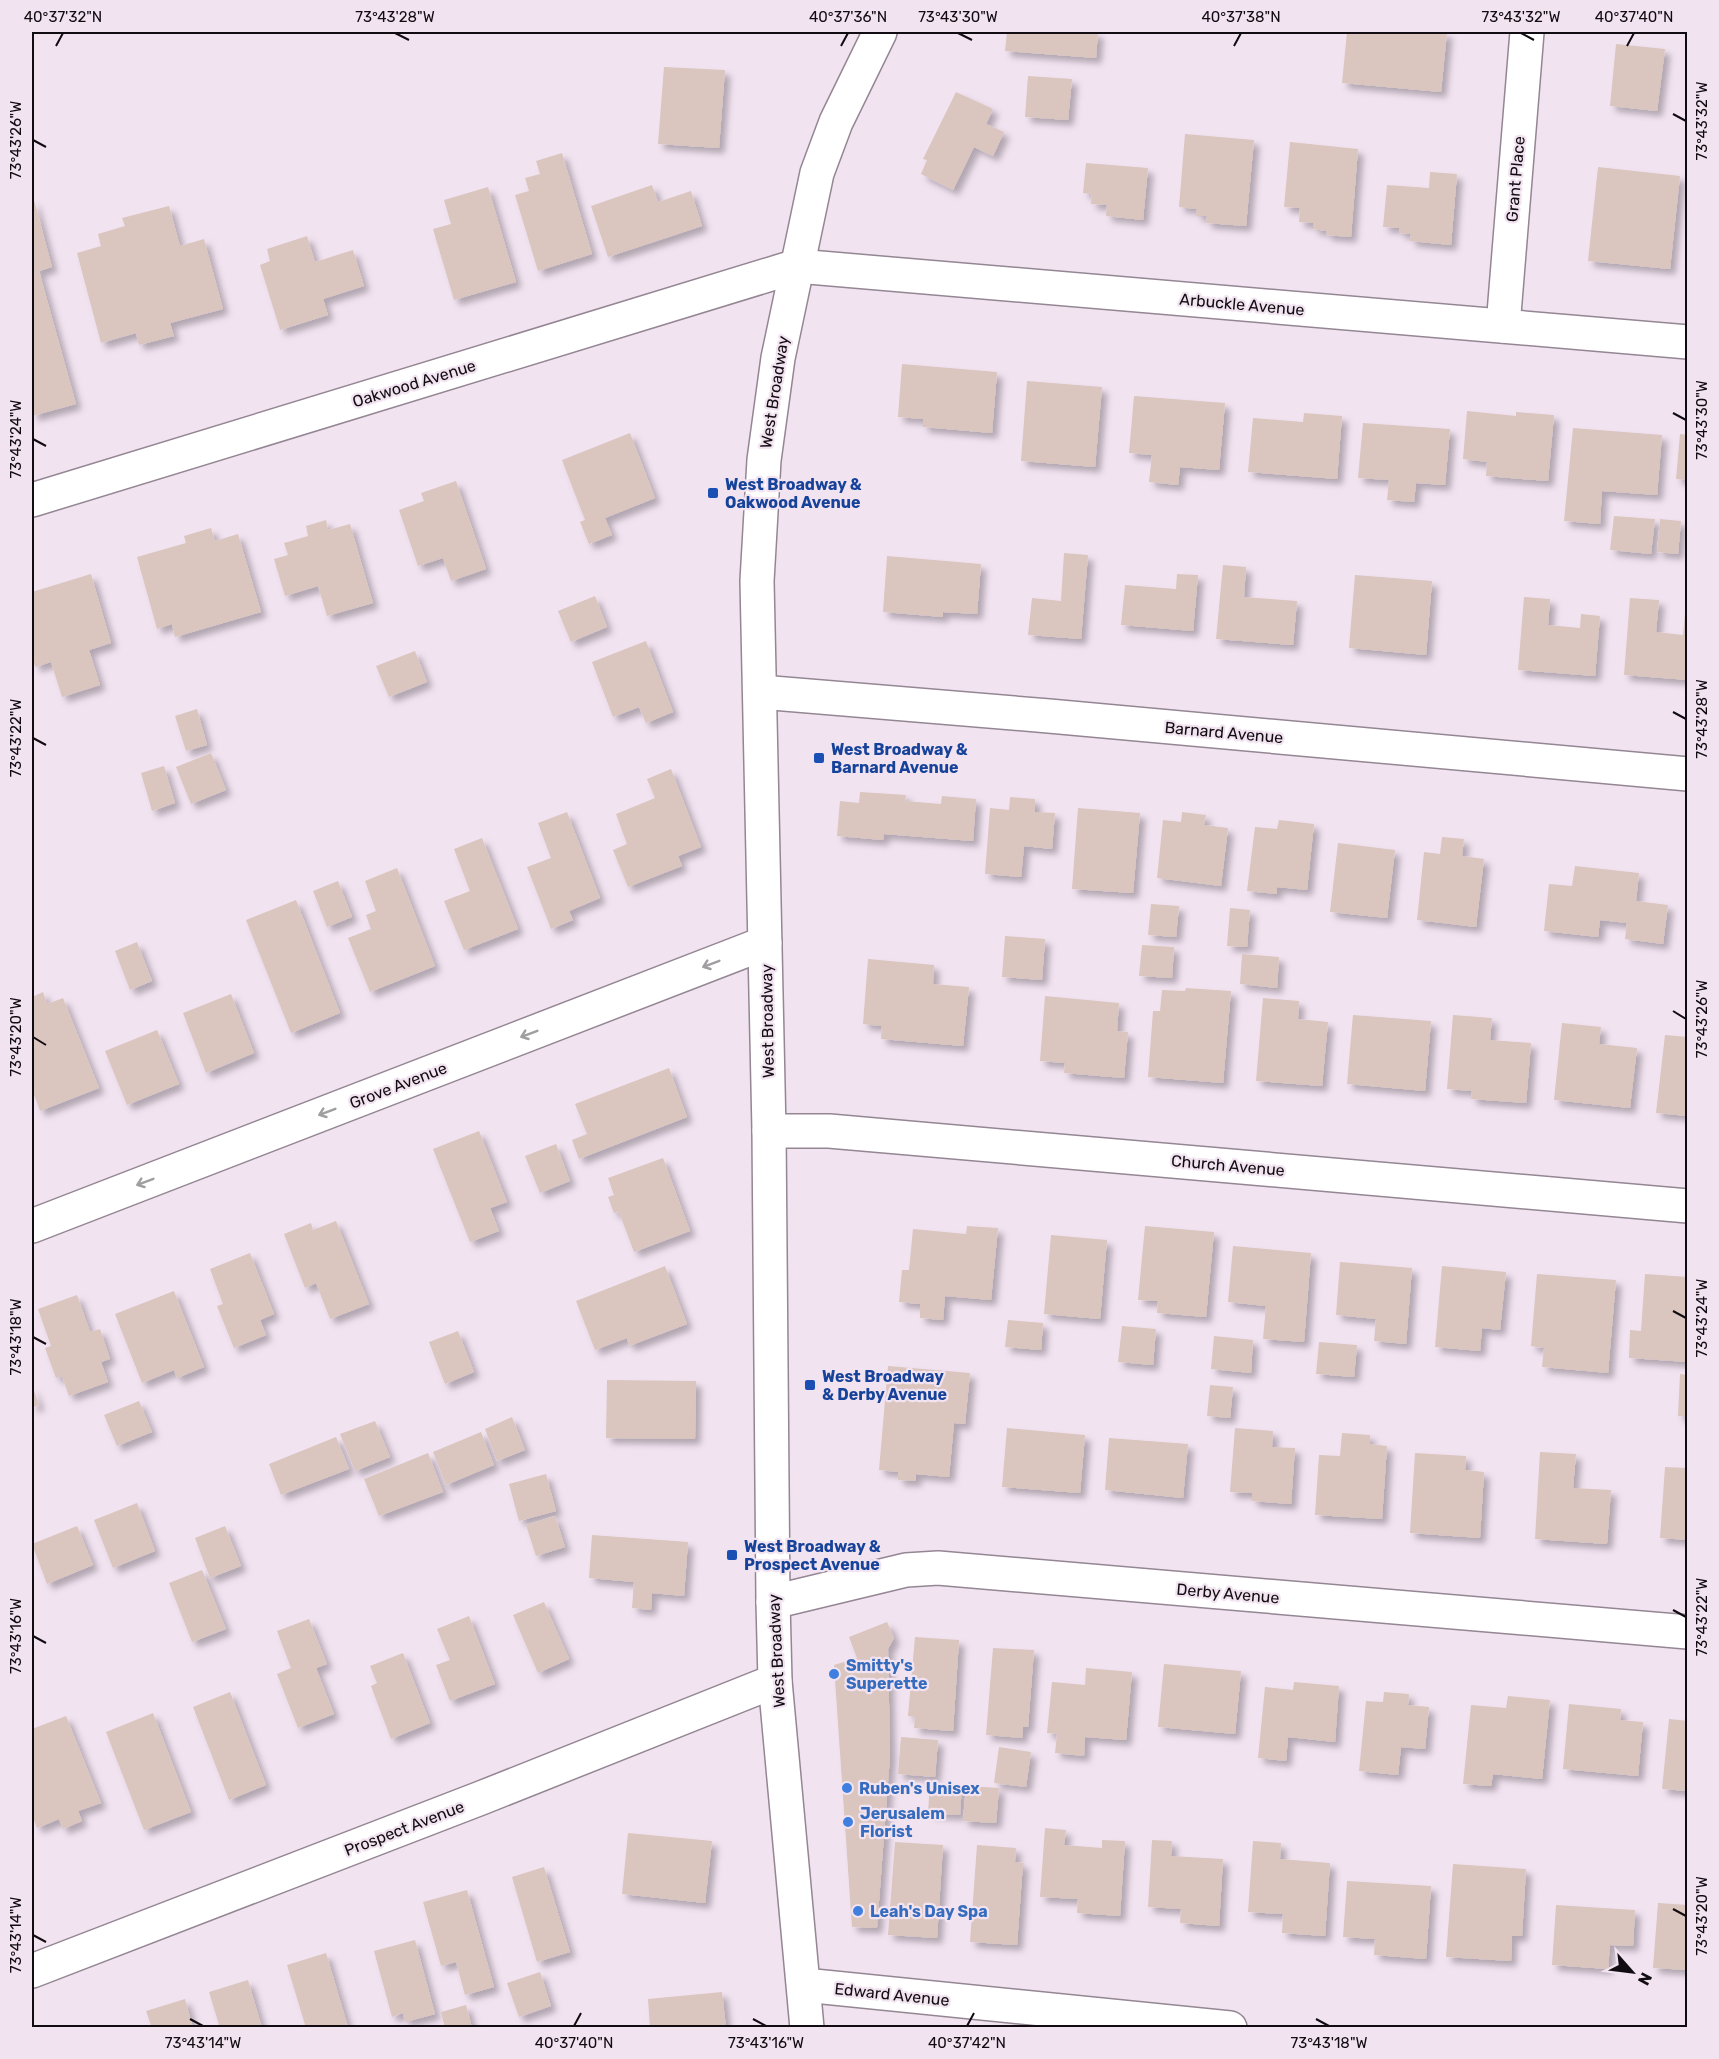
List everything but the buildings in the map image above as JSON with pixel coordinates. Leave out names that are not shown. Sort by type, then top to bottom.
[{"type":"street","name":"West Broadway","points":[[807,2028],[776,1681],[773,1602],[769,1131],[758,581],[764,460],[778,358],[817,173],[836,122],[880,32]]},
{"type":"street","name":"Grant Place","points":[[1503,326],[1527,32]]},
{"type":"street","name":"Arbuckle Avenue","points":[[797,266],[1688,342]]},
{"type":"street","name":"Oakwood Avenue","points":[[32,500],[797,266]]},
{"type":"street","name":"Barnard Avenue","points":[[760,692],[1688,774]]},
{"type":"street","name":"Grove Avenue","points":[[32,1226],[765,943]]},
{"type":"street","name":"Church Avenue","points":[[769,1131],[829,1131],[1688,1206]]},
{"type":"street","name":"Derby Avenue","points":[[773,1602],[906,1570],[938,1568],[1688,1632]]},
{"type":"street","name":"Prospect Avenue","points":[[32,1971],[776,1681]]},
{"type":"street","name":"Edward Avenue","points":[[804,1985],[1230,2028]]},
{"type":"place","name":"West Broadway & Oakwood Avenue","points":[[713,493]]},
{"type":"place","name":"West Broadway & Barnard Avenue","points":[[819,758]]},
{"type":"place","name":"West Broadway & Derby Avenue","points":[[810,1385]]},
{"type":"place","name":"West Broadway & Prospect Avenue","points":[[732,1555]]},
{"type":"place","name":"Smitty's Superette","points":[[834,1674]]},
{"type":"place","name":"Ruben's Unisex","points":[[847,1788]]},
{"type":"place","name":"Jerusalem Florist","points":[[848,1822]]},
{"type":"place","name":"Leah's Day Spa","points":[[858,1911]]}]
